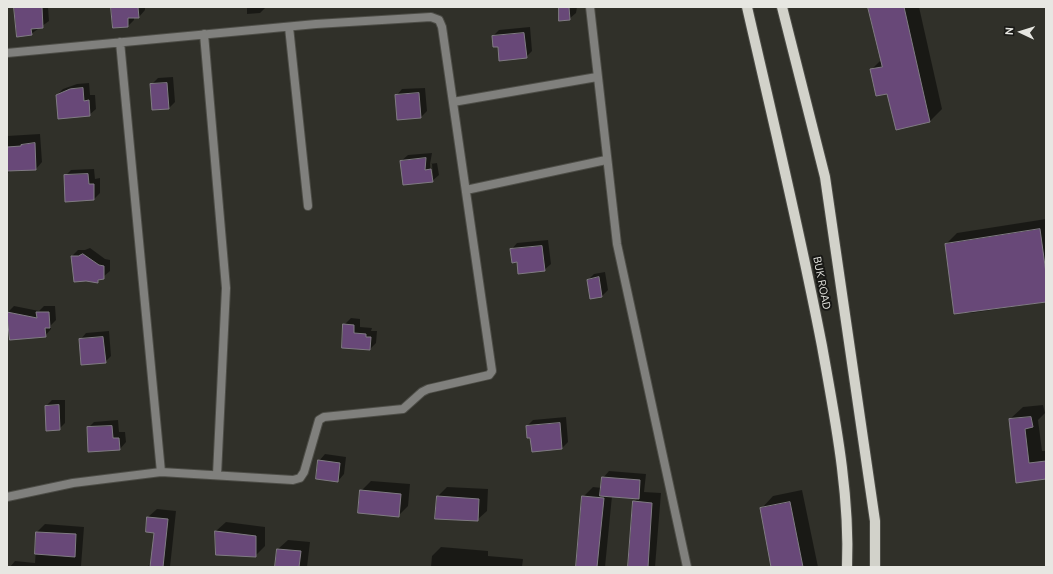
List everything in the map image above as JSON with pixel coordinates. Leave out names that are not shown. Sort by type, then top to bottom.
[{"type":"main road","name":"BUK ROAD","points":[[747,7],[803,248],[837,426],[846,497],[847,567]]},
{"type":"main road","name":"BUK ROAD","points":[[782,7],[825,177],[875,521],[875,567]]},
{"type":"street","points":[[590,7],[616,244],[687,567]]},
{"type":"street","points":[[7,53],[289,27],[431,18],[439,20],[442,27],[492,371],[489,376],[428,389],[422,392],[403,409],[324,417],[319,420],[304,472],[300,478],[293,480],[161,472],[73,483],[7,497]]},
{"type":"street","points":[[289,27],[308,206]]},
{"type":"street","points":[[204,34],[226,288],[217,475]]},
{"type":"street","points":[[120,42],[161,472]]},
{"type":"street","points":[[453,102],[597,77]]},
{"type":"street","points":[[466,190],[606,160]]},
{"type":"building","points":[[14,7],[42,7],[43,28],[31,29],[32,35],[17,37]]},
{"type":"building","points":[[111,7],[138,7],[139,18],[128,18],[128,27],[113,28]]},
{"type":"building","points":[[559,7],[569,7],[570,20],[559,21]]},
{"type":"building","points":[[868,7],[904,7],[930,122],[896,130],[887,94],[876,96],[870,69],[882,67]]},
{"type":"building","points":[[524,33],[527,58],[499,61],[498,47],[493,47],[492,36]]},
{"type":"building","points":[[167,83],[169,109],[152,110],[150,84]]},
{"type":"building","points":[[83,88],[84,101],[89,100],[90,116],[58,119],[56,95],[70,89]]},
{"type":"building","points":[[419,93],[421,118],[397,120],[395,95]]},
{"type":"building","points":[[35,143],[36,170],[7,171],[7,147]]},
{"type":"building","points":[[426,158],[425,170],[431,169],[433,182],[403,185],[400,161]]},
{"type":"building","points":[[88,174],[89,184],[94,184],[94,200],[65,202],[64,175]]},
{"type":"building","points":[[1040,229],[1046,273],[1046,302],[954,314],[945,244]]},
{"type":"building","points":[[542,246],[545,271],[518,274],[517,262],[512,263],[510,249]]},
{"type":"building","points":[[83,254],[99,265],[104,266],[104,279],[98,280],[98,283],[86,281],[74,282],[71,256]]},
{"type":"building","points":[[599,277],[602,297],[590,299],[587,280]]},
{"type":"building","points":[[7,312],[37,318],[36,312],[49,312],[50,328],[45,328],[46,337],[10,340]]},
{"type":"building","points":[[343,324],[354,325],[354,333],[366,334],[366,337],[371,337],[370,350],[342,348]]},
{"type":"building","points":[[103,337],[106,363],[81,365],[79,339]]},
{"type":"building","points":[[59,405],[60,430],[46,431],[45,406]]},
{"type":"building","points":[[1031,417],[1033,427],[1025,429],[1029,463],[1046,461],[1046,479],[1016,483],[1009,419]]},
{"type":"building","points":[[560,423],[562,449],[532,452],[530,438],[527,438],[526,426]]},
{"type":"building","points":[[112,426],[113,438],[119,438],[120,450],[88,452],[87,427]]},
{"type":"building","points":[[318,460],[340,463],[338,482],[316,479]]},
{"type":"building","points":[[602,477],[640,480],[639,499],[600,496]]},
{"type":"building","points":[[360,490],[401,494],[399,517],[358,513]]},
{"type":"building","points":[[437,496],[479,499],[478,521],[435,519]]},
{"type":"building","points":[[582,496],[604,498],[597,567],[576,567]]},
{"type":"building","points":[[633,501],[652,503],[648,567],[628,567]]},
{"type":"building","points":[[790,502],[803,567],[771,567],[760,508]]},
{"type":"building","points":[[147,517],[168,519],[163,567],[150,567],[154,533],[146,532]]},
{"type":"building","points":[[215,531],[256,536],[256,557],[216,555]]},
{"type":"building","points":[[36,532],[76,534],[75,557],[35,554]]},
{"type":"building","points":[[277,549],[301,551],[299,567],[275,567]]}]
